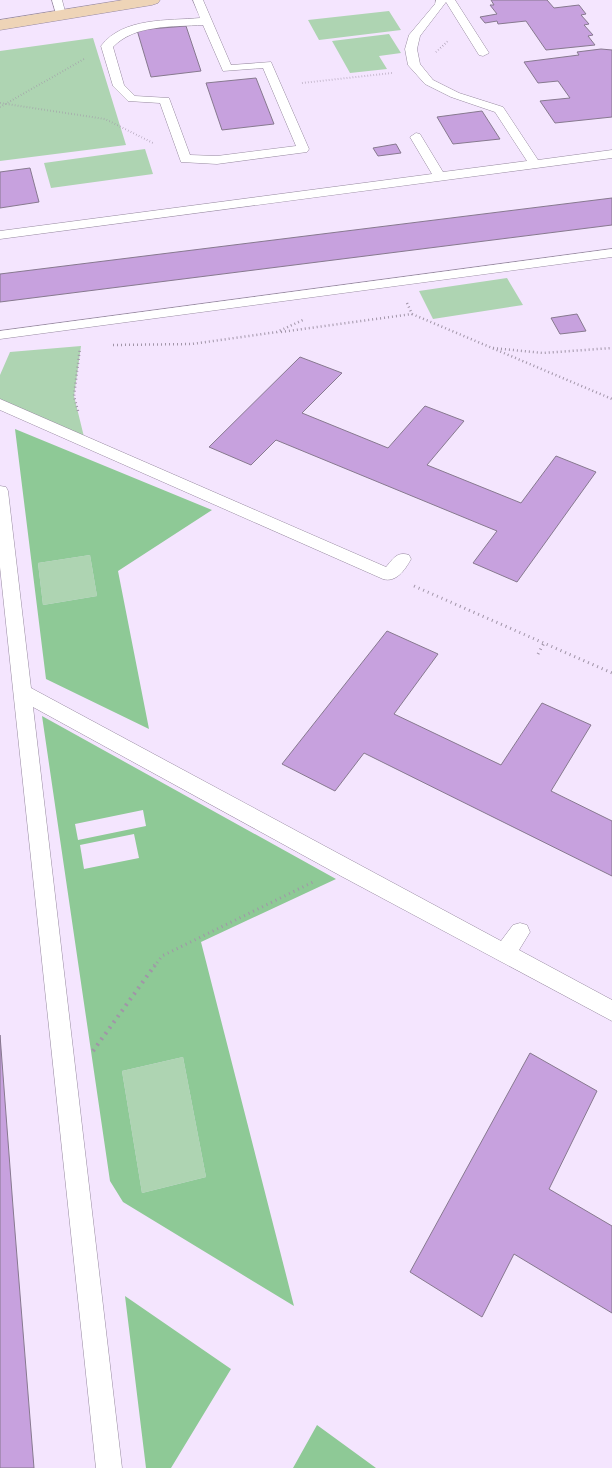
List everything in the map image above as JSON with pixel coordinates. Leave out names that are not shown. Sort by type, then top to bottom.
[{"type":"main road","points":[[1,24],[59,7],[152,0]]},
{"type":"lane","points":[[198,0],[207,21],[227,69],[267,64],[303,150],[217,160],[185,159],[165,100],[132,98],[118,86],[107,46],[112,39],[124,32],[137,28],[207,21]]},
{"type":"lane","points":[[442,0],[415,35],[411,49],[414,65],[430,82],[455,95],[499,110],[535,164]]},
{"type":"lane","points":[[450,0],[483,53]]},
{"type":"lane","points":[[416,137],[440,177]]},
{"type":"lane","points":[[0,235],[612,154]]},
{"type":"lane","points":[[0,335],[612,254]]},
{"type":"lane","points":[[0,404],[389,575],[403,559]]},
{"type":"lane","points":[[0,491],[109,1468]]},
{"type":"lane","points":[[22,692],[343,868],[612,1011]]},
{"type":"lane","points":[[504,953],[520,932]]},
{"type":"path","points":[[276,86],[419,70],[465,24]]},
{"type":"path","points":[[0,107],[107,46]]},
{"type":"path","points":[[0,103],[105,119],[185,159]]},
{"type":"path","points":[[398,282],[412,314]]},
{"type":"path","points":[[277,332],[412,314],[612,399]]},
{"type":"path","points":[[79,415],[74,396],[81,346]]},
{"type":"path","points":[[489,347],[543,353],[612,348]]},
{"type":"path","points":[[389,575],[612,673]]},
{"type":"path","points":[[538,654],[544,643]]},
{"type":"path","points":[[66,1087],[162,956],[343,868]]},
{"type":"green space","points":[[389,11],[401,30],[319,40],[308,20]]},
{"type":"green space","points":[[389,34],[401,53],[379,56],[387,69],[350,73],[332,41]]},
{"type":"green space","points":[[93,38],[126,145],[0,161],[0,51]]},
{"type":"green space","points":[[145,149],[153,174],[51,188],[44,163]]},
{"type":"green space","points":[[507,278],[523,305],[433,319],[419,291]]},
{"type":"green space","points":[[81,346],[74,396],[85,441],[0,404],[0,375],[10,352]]},
{"type":"green space","points":[[15,429],[212,510],[118,571],[149,729],[46,679]],"holes":[[[90,555],[97,596],[43,605],[38,563]]]},
{"type":"green space","points":[[90,555],[97,596],[43,605],[38,563]]},
{"type":"green space","points":[[42,716],[336,879],[201,942],[294,1306],[123,1202],[110,1181]],"holes":[[[143,810],[146,826],[78,840],[75,824]],[[134,834],[139,858],[84,869],[80,845]],[[183,1057],[206,1177],[142,1193],[122,1071]]]},
{"type":"green space","points":[[183,1057],[206,1177],[142,1193],[122,1071]]},
{"type":"green space","points":[[125,1296],[231,1369],[171,1468],[146,1468]]},
{"type":"green space","points":[[317,1425],[376,1468],[293,1468]]},
{"type":"building","points":[[491,0],[547,0],[554,8],[579,5],[586,14],[581,15],[589,24],[584,25],[593,35],[588,36],[595,45],[546,50],[526,21],[498,24],[497,21],[485,23],[480,17],[497,14],[490,5],[494,5]]},
{"type":"building","points":[[186,26],[201,71],[151,77],[137,30]]},
{"type":"building","points":[[601,49],[612,50],[612,117],[555,123],[540,101],[570,98],[558,81],[538,83],[524,62],[579,55],[577,52]]},
{"type":"building","points":[[256,78],[274,124],[222,130],[206,83]]},
{"type":"building","points":[[482,111],[500,139],[453,144],[437,117]]},
{"type":"building","points":[[396,144],[401,153],[378,156],[373,148]]},
{"type":"building","points":[[30,168],[39,202],[0,208],[0,172]]},
{"type":"building","points":[[612,198],[612,225],[0,302],[0,274]]},
{"type":"building","points":[[577,314],[586,331],[560,334],[551,318]]},
{"type":"building","points":[[300,357],[342,373],[302,413],[388,448],[425,406],[464,421],[427,465],[521,503],[556,456],[596,472],[517,582],[473,563],[497,531],[276,440],[251,465],[209,447]]},
{"type":"building","points":[[387,631],[438,654],[394,714],[501,765],[542,703],[591,725],[551,791],[612,821],[612,876],[364,753],[335,791],[282,764]]},
{"type":"building","points":[[0,1035],[13,1207],[34,1468],[0,1468]]},
{"type":"building","points":[[530,1053],[597,1091],[549,1189],[612,1226],[612,1313],[514,1254],[482,1317],[410,1272]]}]
